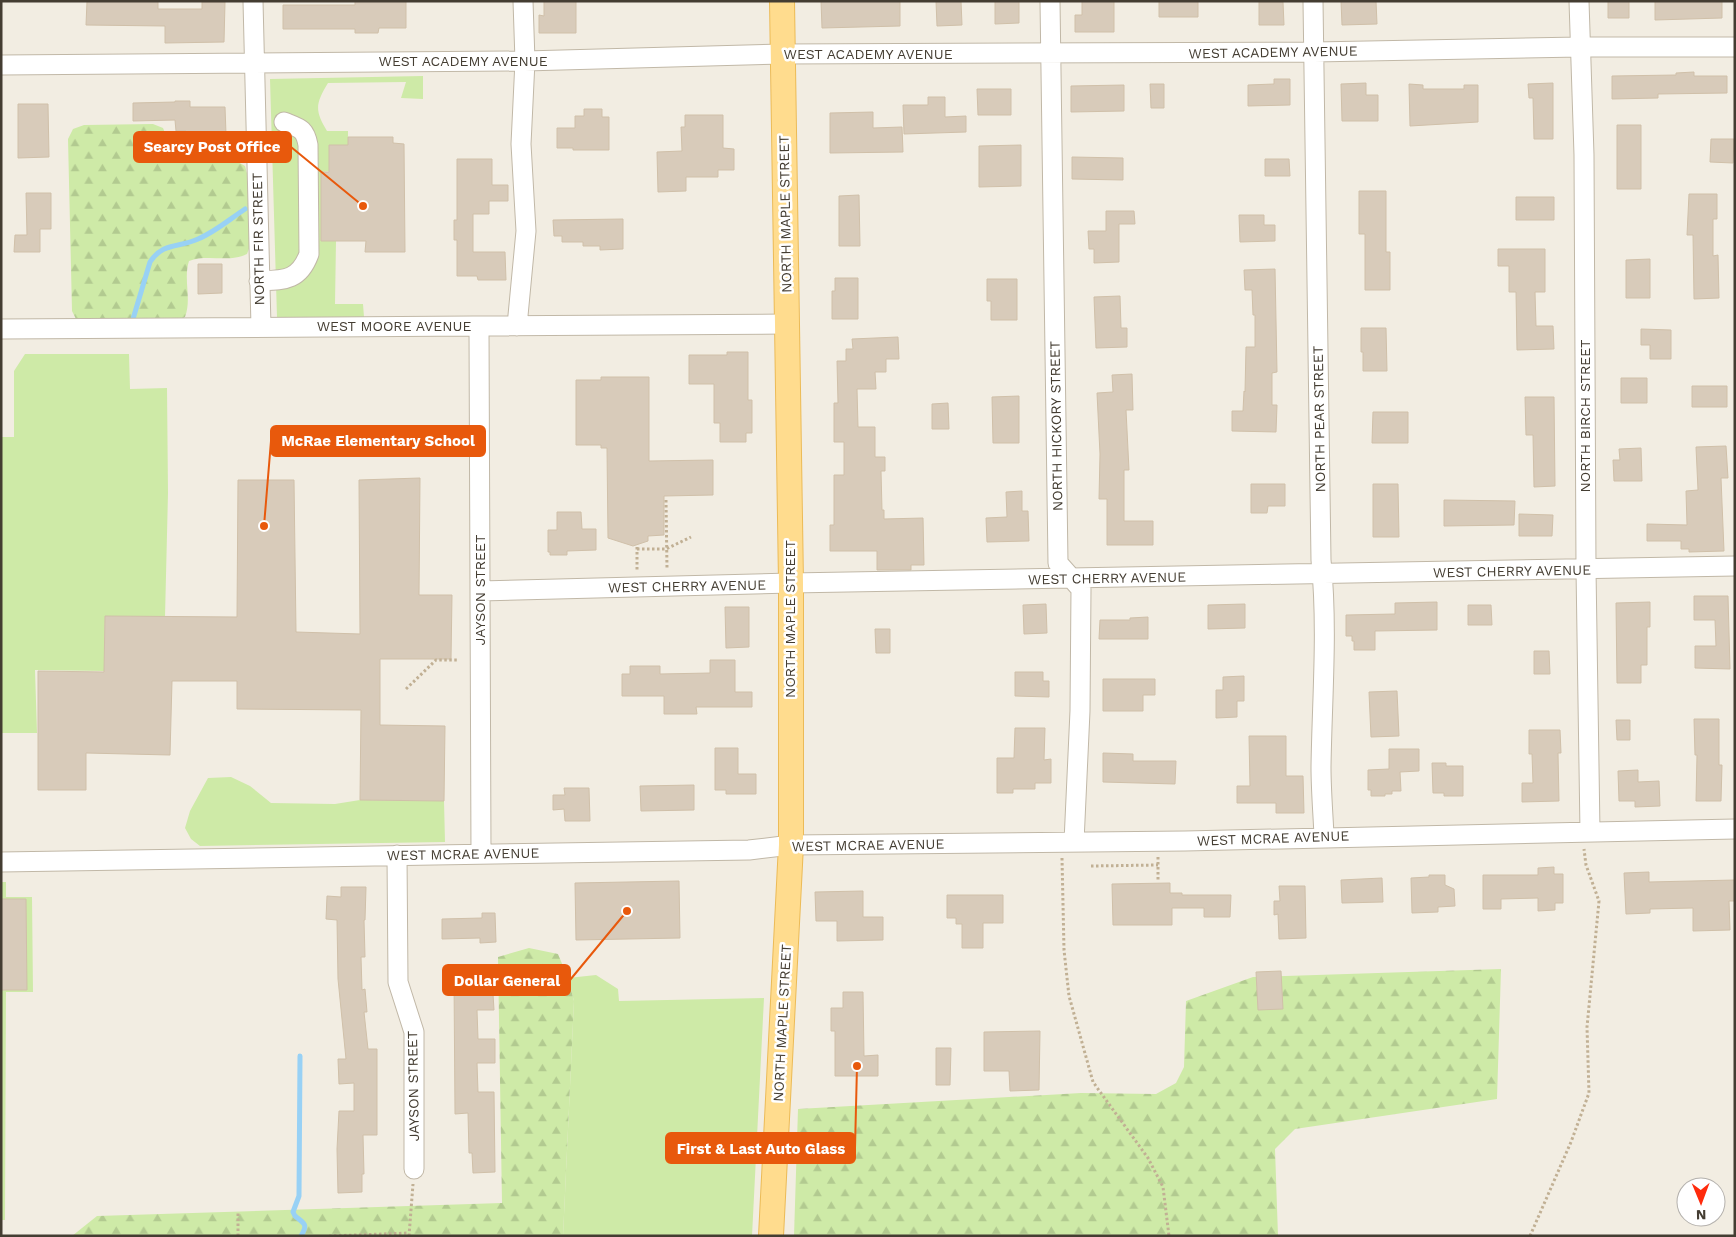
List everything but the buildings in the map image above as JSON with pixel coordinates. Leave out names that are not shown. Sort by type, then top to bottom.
[{"type":"main road","name":"NORTH MAPLE STREET","points":[[771,1236],[791,846],[791,583],[782,1]]},
{"type":"street","name":"NORTH FIR STREET","points":[[254,1],[261,327]]},
{"type":"street","points":[[517,326],[526,230],[521,144],[525,61],[523,1]]},
{"type":"street","name":"NORTH HICKORY STREET","points":[[1050,1],[1058,563],[1081,589],[1080,711],[1068,842]]},
{"type":"street","name":"NORTH PEAR STREET","points":[[1313,1],[1322,574],[1324,594],[1321,769],[1324,836]]},
{"type":"street","name":"NORTH BIRCH STREET","points":[[1579,1],[1584,155],[1587,832]]},
{"type":"street","name":"WEST ACADEMY AVENUE","points":[[1,65],[525,61],[783,54],[1051,54],[1580,47],[1735,47]]},
{"type":"street","points":[[259,282],[286,280],[298,272],[306,263],[309,254],[308,145],[306,134],[300,128],[284,122]]},
{"type":"street","name":"WEST MOORE AVENUE","points":[[1,329],[786,324]]},
{"type":"street","name":"JAYSON STREET","points":[[479,326],[481,854]]},
{"type":"street","name":"WEST CHERRY AVENUE","points":[[480,591],[791,583],[1735,566]]},
{"type":"street","name":"WEST MCRAE AVENUE","points":[[1,862],[749,850],[791,846],[1735,829]]},
{"type":"street","name":"JAYSON STREET","points":[[397,856],[398,982],[414,1032],[414,1169]]},
{"type":"path","points":[[666,500],[667,574]]},
{"type":"path","points":[[637,587],[637,548],[666,549],[691,537]]},
{"type":"path","points":[[406,690],[436,660],[457,660]]},
{"type":"path","points":[[1530,1236],[1571,1142],[1589,1093],[1587,1027],[1599,901],[1586,864],[1587,832]]},
{"type":"path","points":[[1068,842],[1064,950],[1069,996],[1093,1082],[1148,1158],[1162,1187],[1170,1236]]},
{"type":"path","points":[[1158,854],[1158,880]]},
{"type":"path","points":[[1090,866],[1158,866]]},
{"type":"path","points":[[330,1236],[409,1234],[414,1169]]},
{"type":"path","points":[[238,1212],[238,1236]]},
{"type":"green space","points":[[423,76],[423,99],[401,98],[406,82],[328,83],[319,101],[318,112],[327,131],[348,131],[348,145],[329,145],[329,171],[321,172],[321,241],[336,241],[335,304],[363,304],[364,317],[277,317],[270,79]]},
{"type":"green space","points":[[153,124],[163,128],[172,159],[180,162],[236,161],[245,166],[248,177],[250,246],[247,254],[233,258],[203,258],[189,261],[187,268],[187,310],[185,317],[179,320],[83,321],[76,319],[72,311],[68,139],[73,129],[84,125]]},
{"type":"green space","points":[[25,354],[129,354],[130,389],[167,388],[168,493],[165,617],[105,616],[104,671],[35,670],[37,733],[1,733],[1,437],[14,437],[14,371]]},
{"type":"green space","points":[[231,777],[250,786],[271,803],[335,804],[360,800],[444,801],[445,842],[200,846],[191,839],[185,828],[190,811],[208,778]]},
{"type":"green space","points":[[1,882],[6,882],[6,897],[32,897],[33,992],[6,992],[5,1220],[1,1220]]},
{"type":"green space","points":[[529,948],[558,954],[568,978],[574,1001],[563,1236],[72,1236],[97,1216],[502,1203],[498,957]]},
{"type":"green space","points":[[1501,969],[1497,1099],[1295,1129],[1275,1149],[1278,1236],[794,1236],[798,1109],[1081,1093],[1156,1094],[1176,1083],[1184,1067],[1186,1001],[1253,977]]},
{"type":"green space","points":[[596,975],[618,989],[619,1001],[764,998],[752,1236],[563,1236],[574,1001],[568,978]]},
{"type":"waterway","points":[[133,319],[150,262],[160,251],[204,236],[245,209]]},
{"type":"waterway","points":[[300,1056],[299,1196],[293,1212],[305,1226],[301,1236]]},
{"type":"place","name":"Searcy Post Office","points":[[363,206]]},
{"type":"place","name":"McRae Elementary School","points":[[264,526]]},
{"type":"place","name":"Dollar General","points":[[627,911]]},
{"type":"place","name":"First & Last Auto Glass","points":[[857,1066]]}]
